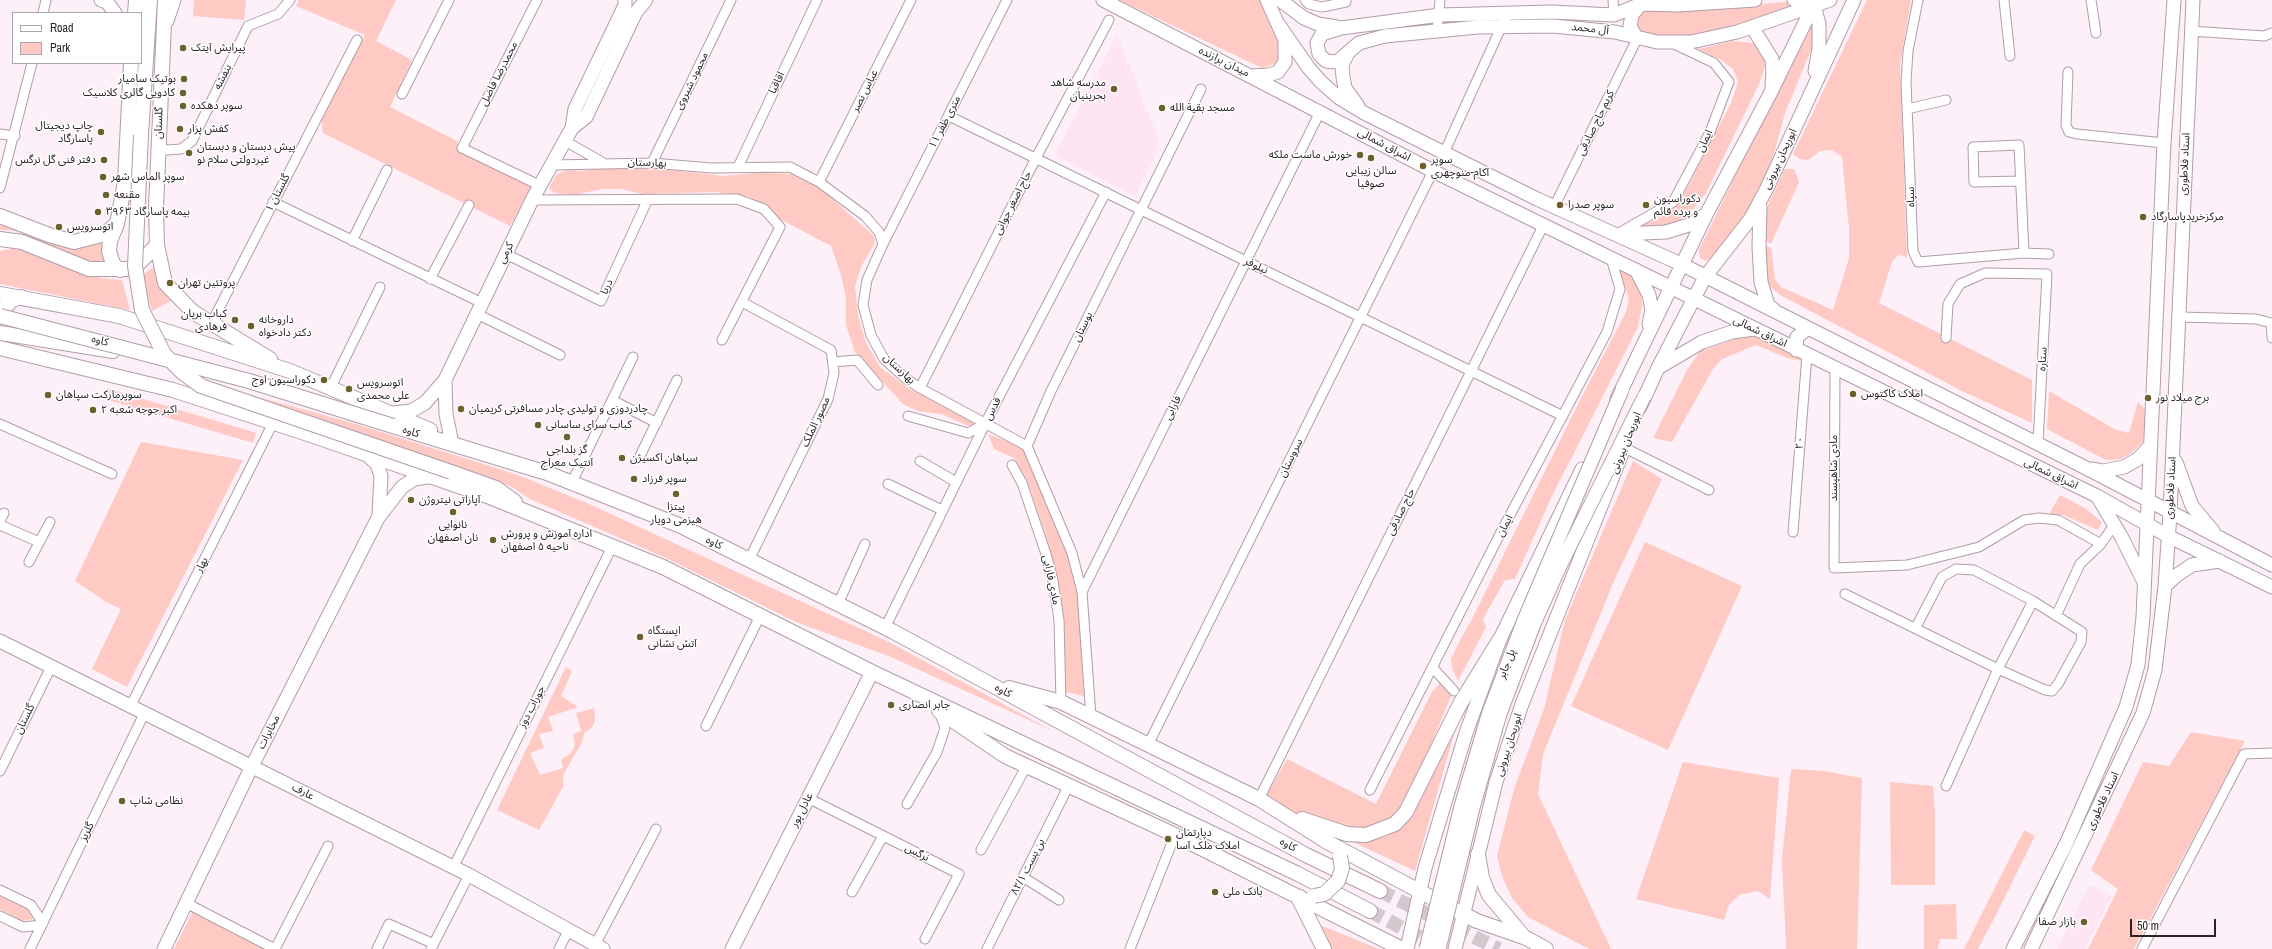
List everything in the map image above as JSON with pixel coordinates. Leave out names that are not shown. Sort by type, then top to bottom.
[{"type":"main road","points":[[102,0],[107,2],[114,12]]},
{"type":"main road","points":[[135,12],[136,0]]},
{"type":"main road","points":[[150,0],[134,266],[142,310],[164,354],[182,372],[201,386],[496,488],[529,513]]},
{"type":"main road","name":"گلستان","points":[[165,0],[156,208],[157,245],[165,283],[193,312],[290,371]]},
{"type":"main road","points":[[163,37],[174,0]]},
{"type":"main road","name":"کرمی","points":[[393,420],[425,402],[445,380],[532,200],[572,128],[575,108],[616,24],[624,5],[624,0]]},
{"type":"main road","name":"کرمی","points":[[572,128],[586,116],[636,12],[646,0]]},
{"type":"main road","name":"میدان برازنده","points":[[1103,0],[1248,76],[1269,75],[1278,72],[1285,62],[1285,40],[1267,0]]},
{"type":"main road","points":[[1280,0],[1304,18],[1318,24],[1341,28]]},
{"type":"main road","name":"آل محمد","points":[[1755,0],[1715,2],[1643,2],[1614,15],[1508,12],[1440,15],[1341,28],[1322,34],[1317,43],[1319,54],[1326,61],[1337,62],[1359,43],[1385,36],[1501,26],[1542,25],[1615,32],[1637,39],[1671,43],[1691,42],[1752,27],[1815,3],[1830,0]]},
{"type":"main road","points":[[1794,0],[1815,3]]},
{"type":"main road","name":"ابوریحان بیرونی","points":[[1455,949],[1496,782],[1522,704],[1644,397],[1705,277],[1751,218],[1760,201],[1780,163],[1812,88],[1854,0]]},
{"type":"main road","name":"استاد فلاطوری","points":[[2013,949],[2066,844],[2126,707],[2138,664],[2151,445],[2164,143],[2174,0]]},
{"type":"main road","name":"استاد فلاطوری","points":[[2031,949],[2053,906],[2143,713],[2155,670],[2165,586],[2170,513],[2180,317],[2193,0]]},
{"type":"main road","points":[[1637,39],[1630,26],[1632,15],[1643,2]]},
{"type":"main road","points":[[1812,88],[1819,48],[1820,24],[1815,3]]},
{"type":"main road","points":[[1282,813],[1347,834],[1366,835],[1395,824],[1406,812],[1460,704],[1500,638],[1707,213],[1770,94],[1815,3]]},
{"type":"main road","points":[[1614,15],[1615,32]]},
{"type":"main road","name":"اشراق شمالی","points":[[1279,25],[1308,67],[1320,81],[1338,97],[1364,113],[1554,207],[1617,234],[1683,265],[1781,316],[2038,443],[2272,565]]},
{"type":"main road","points":[[1752,27],[1772,59],[1773,72],[1770,94]]},
{"type":"main road","points":[[1347,54],[1342,65],[1345,88],[1353,101],[1364,113]]},
{"type":"main road","points":[[120,270],[114,264],[108,251],[110,241],[117,224],[125,182],[131,64]]},
{"type":"main road","name":"اشراق شمالی","points":[[1248,76],[1433,171],[1544,224],[1835,369],[2096,496],[2168,536],[2272,587]]},
{"type":"main road","points":[[1760,201],[1758,225],[1761,282],[1768,305],[1781,316]]},
{"type":"main road","points":[[1617,234],[1666,232],[1692,224],[1707,213]]},
{"type":"main road","points":[[0,216],[49,235],[74,242],[105,234],[117,224]]},
{"type":"main road","points":[[0,239],[22,242],[89,269],[128,269],[139,263],[157,245]]},
{"type":"main road","points":[[1636,270],[1649,295],[1652,310],[1646,339]]},
{"type":"main road","points":[[0,294],[119,316],[290,371],[331,387],[393,420],[451,439],[479,452]]},
{"type":"main road","points":[[0,316],[2,310],[12,300],[20,297]]},
{"type":"main road","name":"کاوه","points":[[0,316],[249,380],[393,420],[479,452],[572,482],[681,526],[885,628],[1306,855],[1380,891]]},
{"type":"main road","points":[[1658,368],[1702,342],[1732,332],[1754,329]]},
{"type":"main road","points":[[1801,352],[1797,337],[1807,329]]},
{"type":"main road","points":[[3,351],[0,334],[157,357]]},
{"type":"main road","name":"کاوه","points":[[3,351],[34,356],[173,390],[490,497],[663,567],[872,672],[1296,873],[1370,911]]},
{"type":"main road","name":"کرمی","points":[[445,380],[446,414],[451,439]]},
{"type":"main road","name":"پل جابر","points":[[1426,949],[1461,806],[1489,712],[1524,620],[1622,390]]},
{"type":"main road","name":"پل جابر","points":[[1439,949],[1473,808],[1500,714],[1534,624],[1560,566],[1644,397]]},
{"type":"main road","points":[[2086,468],[2103,471],[2124,467],[2138,459],[2151,445]]},
{"type":"main road","points":[[2173,448],[2180,475],[2192,506],[2222,540]]},
{"type":"main road","points":[[368,456],[377,464],[381,476],[378,518]]},
{"type":"main road","points":[[378,518],[402,487],[414,479],[428,477]]},
{"type":"main road","points":[[2096,496],[2114,525],[2144,583]]},
{"type":"main road","name":"مخابرات","points":[[164,949],[252,766],[378,518]]},
{"type":"main road","points":[[2165,586],[2177,575],[2192,565],[2221,561]]},
{"type":"main road","points":[[1407,949],[1425,868],[1466,733],[1500,638]]},
{"type":"main road","name":"عارف","points":[[0,641],[469,875],[599,947]]},
{"type":"main road","name":"عادل پور","points":[[732,949],[872,672]]},
{"type":"main road","points":[[987,682],[1061,702],[1259,799],[1329,843],[1463,914],[1526,938],[1546,949]]},
{"type":"main road","points":[[902,686],[1005,756],[1175,836],[1402,949]]},
{"type":"main road","points":[[1298,897],[1324,894],[1338,881],[1342,868],[1340,856],[1329,843]]},
{"type":"main road","points":[[1478,854],[1482,878],[1489,895],[1512,924],[1526,938]]},
{"type":"main road","points":[[1298,897],[1324,949]]},
{"type":"main road","points":[[2038,899],[2053,906]]},
{"type":"street","points":[[44,12],[46,0]]},
{"type":"street","name":"بنفشه","points":[[158,148],[167,150],[182,149],[192,141],[248,26],[278,14],[290,0]]},
{"type":"street","points":[[402,94],[449,0]]},
{"type":"street","name":"محمدرضا فاضل","points":[[537,0],[462,148],[541,186]]},
{"type":"street","name":"محمود شیروی","points":[[652,163],[730,0]]},
{"type":"street","name":"اقاقیا","points":[[738,167],[817,0]]},
{"type":"street","name":"عباس نصر","points":[[819,182],[911,0]]},
{"type":"street","name":"۱۱ متری ظفر","points":[[883,244],[1007,0]]},
{"type":"street","points":[[1306,0],[1309,4],[1322,7],[1346,1]]},
{"type":"street","points":[[1437,31],[1440,15],[1440,0]]},
{"type":"street","points":[[1613,0],[1614,15]]},
{"type":"street","name":"سپاه","points":[[1918,0],[1908,51],[1906,82],[1913,251],[1918,262],[2024,254],[2049,254]]},
{"type":"street","points":[[2004,0],[2010,56]]},
{"type":"street","points":[[2091,0],[2096,33]]},
{"type":"street","points":[[1444,153],[1508,12]]},
{"type":"street","name":"حاج اصغر جوانی","points":[[920,388],[1036,158],[1109,20]]},
{"type":"street","points":[[2191,31],[2264,36],[2272,33]]},
{"type":"street","name":"کریم حاج صادقی","points":[[1554,207],[1637,39]]},
{"type":"street","name":"گلستان ۱","points":[[211,324],[357,40]]},
{"type":"street","name":"ایمان","points":[[1617,234],[1674,202],[1710,132],[1728,82],[1714,63],[1671,43]]},
{"type":"street","points":[[0,188],[15,136],[32,64]]},
{"type":"street","points":[[2068,72],[2066,125],[2069,132],[2164,143]]},
{"type":"street","name":"بوستان","points":[[1027,446],[1051,391],[1200,89]]},
{"type":"street","points":[[1907,109],[1946,100]]},
{"type":"street","name":"فارابی","points":[[1082,592],[1320,112]]},
{"type":"street","name":"نیلوفر","points":[[948,116],[1142,209],[1563,416]]},
{"type":"street","points":[[0,134],[15,136]]},
{"type":"street","points":[[565,141],[604,163]]},
{"type":"street","points":[[2021,181],[1974,182],[1972,147],[2019,145],[2021,181],[2024,254]]},
{"type":"street","name":"بهارستان","points":[[553,164],[652,163],[711,168],[790,167],[819,182],[865,216],[879,232],[883,244],[867,280],[863,306],[871,335],[884,359],[905,378],[920,388],[1027,446]]},
{"type":"street","points":[[352,241],[387,170]]},
{"type":"street","name":"سروستان","points":[[1148,745],[1433,171]]},
{"type":"street","name":"قدس","points":[[885,628],[985,424],[1106,192]]},
{"type":"street","name":"دریا","points":[[506,254],[601,301],[648,199]]},
{"type":"street","points":[[532,200],[737,199],[764,210],[780,227],[722,340]]},
{"type":"street","points":[[274,202],[430,279],[560,354]]},
{"type":"street","points":[[430,279],[469,205]]},
{"type":"street","name":"حاج صادقی","points":[[1259,799],[1544,224]]},
{"type":"street","name":"ایمان","points":[[1370,790],[1607,332],[1620,289],[1611,258]]},
{"type":"street","name":"ستاره","points":[[1946,338],[1948,304],[1960,284],[1985,273],[2047,274],[2038,443]]},
{"type":"street","points":[[331,387],[380,288]]},
{"type":"street","points":[[742,302],[831,350],[833,362],[857,360],[878,385]]},
{"type":"street","points":[[2180,317],[2256,318],[2271,323],[2272,338]]},
{"type":"street","name":"۲۰","points":[[1793,532],[1801,352]]},
{"type":"street","points":[[572,482],[633,357]]},
{"type":"street","name":"مصور الملک","points":[[749,560],[828,399],[834,373],[833,362]]},
{"type":"street","name":"مادی شاهپسند","points":[[1835,369],[1834,568],[1907,565],[1979,547],[2024,520],[2039,518],[2058,520],[2101,544]]},
{"type":"street","points":[[639,458],[677,380]]},
{"type":"street","points":[[612,400],[657,422]]},
{"type":"street","points":[[908,416],[968,433],[985,424]]},
{"type":"street","name":"بهار","points":[[130,707],[272,423]]},
{"type":"street","points":[[0,424],[112,474]]},
{"type":"street","points":[[1027,446],[1072,553],[1082,592],[1091,717]]},
{"type":"street","points":[[1625,448],[1709,490]]},
{"type":"street","points":[[920,461],[956,482]]},
{"type":"street","name":"مادی فارابی","points":[[1012,465],[1024,490],[1046,554],[1053,581],[1059,620],[1061,702]]},
{"type":"street","points":[[888,484],[942,510]]},
{"type":"street","points":[[29,562],[50,522]]},
{"type":"street","points":[[0,525],[39,542]]},
{"type":"street","points":[[2056,616],[2080,564],[2101,544],[2114,525]]},
{"type":"street","points":[[838,604],[865,544]]},
{"type":"street","name":"جوراب دوز","points":[[453,868],[612,547]]},
{"type":"street","points":[[1845,594],[1916,627],[1998,669],[2045,690],[2052,691],[2058,684],[2083,635],[2080,629],[2033,601],[1974,570],[1956,569],[1942,577],[1916,627]]},
{"type":"street","points":[[1946,786],[1998,669],[2033,601]]},
{"type":"street","points":[[706,726],[760,616]]},
{"type":"street","name":"گلستان","points":[[0,771],[50,666]]},
{"type":"street","points":[[1433,668],[1454,691]]},
{"type":"street","points":[[907,804],[937,752],[945,728],[939,711]]},
{"type":"street","name":"گلریز","points":[[30,949],[144,714]]},
{"type":"street","points":[[2142,949],[2244,754],[2272,753]]},
{"type":"street","points":[[981,850],[1027,766]]},
{"type":"street","name":"بن بست ۸۲/۱","points":[[987,949],[1069,785]]},
{"type":"street","name":"نرگس","points":[[808,798],[959,874],[925,938]]},
{"type":"street","points":[[599,947],[656,829]]},
{"type":"street","points":[[852,892],[883,836]]},
{"type":"street","points":[[1130,949],[1175,836]]},
{"type":"street","points":[[186,903],[275,949],[328,846]]},
{"type":"street","points":[[377,949],[389,924],[433,947],[469,875]]},
{"type":"street","points":[[1023,877],[1059,900]]},
{"type":"street","points":[[0,890],[31,905],[43,924],[23,927],[0,916]]},
{"type":"street","points":[[559,949],[568,930]]},
{"type":"shaded area","name":"مدرسه شاهد بحرینیان","points":[[1117,34],[1161,145],[1135,196],[1055,155]]},
{"type":"shaded area","name":"بازار صفا","points":[[2089,885],[2112,896],[2085,949],[2057,949]]},
{"type":"green space","points":[[194,0],[246,0],[244,20],[193,16]]},
{"type":"green space","points":[[299,0],[396,0],[376,41],[412,60],[390,107],[457,141],[458,149],[531,187],[510,226],[323,133],[321,117],[365,35],[296,6]]},
{"type":"green space","points":[[1119,0],[1260,0],[1274,26],[1280,49],[1277,63],[1262,68]]},
{"type":"green space","points":[[1867,0],[1911,0],[1900,64],[1907,258],[1899,254],[1892,262],[1879,303],[2032,380],[2032,423],[1962,391],[1782,296],[1769,286],[1765,265],[1765,245],[1771,248],[1775,279],[1781,287],[1833,310],[1849,258],[1849,228],[1842,157],[1832,150],[1820,151],[1808,160],[1800,159],[1793,154]]},
{"type":"green space","points":[[1785,2],[1795,6],[1715,32],[1683,39],[1640,35],[1636,26],[1638,14],[1645,9],[1714,8]]},
{"type":"green space","points":[[1812,19],[1812,48],[1785,113],[1773,157],[1754,202],[1713,256],[1706,261],[1700,258],[1699,250]]},
{"type":"green space","points":[[1733,41],[1753,43],[1763,53],[1765,67],[1759,84],[1706,193],[1693,209],[1680,220],[1661,227],[1638,226],[1656,220],[1671,211],[1681,200],[1731,103],[1738,82],[1733,69],[1720,59],[1698,49]]},
{"type":"green space","points":[[599,168],[661,169],[723,176],[765,172],[791,174],[821,189],[874,236],[875,243],[861,267],[855,286],[858,315],[866,343],[881,368],[911,390],[925,394],[976,423],[973,428],[941,414],[918,411],[903,404],[855,352],[846,325],[846,297],[841,275],[831,246],[780,219],[767,208],[748,196],[715,192],[641,194],[622,189],[603,189],[573,195],[555,193],[549,188],[557,174],[568,170],[582,171]]},
{"type":"green space","points":[[1785,169],[1794,169],[1799,182],[1771,244],[1764,240],[1767,207]]},
{"type":"green space","points":[[0,225],[11,226],[62,247],[84,247],[101,241],[103,253],[112,267],[92,263],[15,231],[0,230]]},
{"type":"green space","points":[[17,248],[34,253],[77,271],[102,278],[122,280],[130,310],[0,284],[0,251]]},
{"type":"green space","points":[[155,266],[161,290],[171,301],[152,311],[142,275]]},
{"type":"green space","points":[[1619,267],[1631,274],[1640,288],[1642,305],[1638,327],[1552,496],[1515,579],[1505,580],[1483,619],[1486,627],[1458,681],[1452,668],[1451,659],[1579,402],[1626,312],[1629,299]]},
{"type":"green space","points":[[1746,335],[1759,336],[1797,355],[1801,361],[1787,358],[1756,345],[1722,359],[1713,369],[1672,442],[1653,438],[1687,370],[1700,351]]},
{"type":"green space","points":[[107,388],[256,433],[253,443],[108,400],[103,395]]},
{"type":"green space","points":[[2049,391],[2116,430],[2129,433],[2138,402],[2145,409],[2147,422],[2142,443],[2131,453],[2121,459],[2106,460],[2047,429]]},
{"type":"green space","points":[[255,396],[356,424],[518,475],[589,504],[887,641],[1053,731],[891,657],[796,622],[666,558],[530,499],[510,486]]},
{"type":"green space","points":[[988,434],[1025,448],[1067,552],[1078,593],[1084,696],[1066,692],[1064,621],[1047,539],[1027,480],[1014,458],[994,449]]},
{"type":"green space","points":[[141,442],[243,460],[127,687],[92,669],[121,609],[106,602],[75,581]]},
{"type":"green space","points":[[1633,461],[1662,479],[1614,581],[1543,754],[1538,794],[1611,949],[1589,949],[1528,917],[1512,898],[1502,876],[1497,856],[1514,789],[1544,709],[1565,620]]},
{"type":"green space","points":[[2060,495],[2085,508],[2102,522],[2098,530],[2063,515],[2049,514]]},
{"type":"green space","points":[[1645,542],[1742,586],[1668,750],[1571,706]]},
{"type":"green space","points":[[566,667],[572,671],[561,696],[578,707],[548,717],[553,731],[539,734],[544,748],[530,753],[540,775],[563,768],[561,760],[571,753],[575,745],[573,734],[581,731],[576,713],[594,708],[595,721],[592,728],[585,732],[581,744],[563,775],[563,787],[539,830],[497,810]]},
{"type":"green space","points":[[1440,683],[1449,688],[1451,696],[1419,774],[1400,809],[1385,823],[1369,828],[1348,828],[1283,809],[1265,797],[1287,759],[1376,804],[1432,692]]},
{"type":"green space","points":[[1458,720],[1415,871],[1353,842],[1387,836],[1400,828]]},
{"type":"green space","points":[[2191,732],[2245,741],[2134,949],[2088,949],[2118,889],[2091,870],[2143,762],[2169,766]]},
{"type":"green space","points":[[1683,762],[1779,778],[1770,899],[1758,891],[1739,895],[1729,905],[1724,920],[1636,899]]},
{"type":"green space","points":[[1791,769],[1823,771],[1862,778],[1857,949],[1786,949],[1782,859]]},
{"type":"green space","points":[[1890,782],[1933,786],[1935,814],[1935,885],[1891,885]]},
{"type":"green space","points":[[2024,830],[2035,836],[1998,911],[1978,949],[1964,949]]},
{"type":"green space","points":[[0,896],[28,908],[33,919],[23,921],[0,909]]},
{"type":"green space","points":[[1956,904],[1957,939],[1940,939],[1938,949],[1924,949],[1924,905]]},
{"type":"green space","points":[[193,911],[267,949],[174,949]]},
{"type":"green space","points":[[1318,925],[1330,929],[1379,949],[1332,949]]},
{"type":"tunnel","points":[[1380,891],[1499,949]]},
{"type":"tunnel","points":[[1370,911],[1439,947]]},
{"type":"place","name":"پیرایش آیتک","points":[[183,48]]},
{"type":"place","name":"بوتیک سامیار","points":[[184,79]]},
{"type":"place","name":"مدرسه شاهد بحرینیان","points":[[1114,89]]},
{"type":"place","name":"کادویی گالری کلاسیک","points":[[183,93]]},
{"type":"place","name":"سوپر دهکده","points":[[183,106]]},
{"type":"place","name":"مسجد بقیة الله","points":[[1162,108]]},
{"type":"place","name":"کفش پزار","points":[[180,129]]},
{"type":"place","name":"چاپ دیجیتال پاسارگاد","points":[[101,132]]},
{"type":"place","name":"پیش دبستان و دبستان غیردولتی سلام نو","points":[[189,153]]},
{"type":"place","name":"خورش ماست ملکه","points":[[1360,155]]},
{"type":"place","name":"سالن زیبایی صوفیا","points":[[1371,158]]},
{"type":"place","name":"دفتر فنی گل نرگس","points":[[104,160]]},
{"type":"place","name":"سوپر آکام-منوچهری","points":[[1423,166]]},
{"type":"place","name":"سوپر الماس شهر","points":[[103,177]]},
{"type":"place","name":"مقنعه","points":[[106,195]]},
{"type":"place","name":"سوپر صدرا","points":[[1560,205]]},
{"type":"place","name":"دکوراسیون و پرده قائم","points":[[1646,205]]},
{"type":"place","name":"بیمه پاسارگاد ۳۹۶۳","points":[[98,212]]},
{"type":"place","name":"مرکزخریدپاسارگاد","points":[[2143,217]]},
{"type":"place","name":"اتوسرویس","points":[[59,227]]},
{"type":"place","name":"پروتئین تهران","points":[[170,283]]},
{"type":"place","name":"کباب بریان فرهادی","points":[[235,320]]},
{"type":"place","name":"داروخانه دکتر دادخواه","points":[[251,326]]},
{"type":"place","name":"دکوراسیون اوج","points":[[324,380]]},
{"type":"place","name":"اتوسرویس علی محمدی","points":[[349,389]]},
{"type":"place","name":"املاک کاکتوس","points":[[1853,394]]},
{"type":"place","name":"سوپرمارکت سپاهان","points":[[48,395]]},
{"type":"place","name":"برج میلاد نور","points":[[2148,398]]},
{"type":"place","name":"چادردوزی و تولیدی چادر مسافرتی کریمیان","points":[[461,409]]},
{"type":"place","name":"اکبر جوجه شعبه ۲","points":[[93,410]]},
{"type":"place","name":"کباب سرای ساسانی","points":[[538,425]]},
{"type":"place","name":"گز بلداجی آنتیک معراج","points":[[567,437]]},
{"type":"place","name":"سپاهان اکسیژن","points":[[622,458]]},
{"type":"place","name":"سوپر فرزاد","points":[[634,479]]},
{"type":"place","name":"پیتزا هیزمی دویار","points":[[676,494]]},
{"type":"place","name":"آپاراتی نیتروژن","points":[[411,500]]},
{"type":"place","name":"نانوایی نان اصفهان","points":[[453,512]]},
{"type":"place","name":"اداره آموزش و پرورش ناحیه ۵ اصفهان","points":[[493,540]]},
{"type":"place","name":"ایستگاه آتش نشانی","points":[[640,637]]},
{"type":"place","name":"جابر انصاری","points":[[891,705]]},
{"type":"place","name":"نظامی شاپ","points":[[122,801]]},
{"type":"place","name":"دپارتمان املاک ملک آسا","points":[[1168,839]]},
{"type":"place","name":"بانک ملی","points":[[1215,892]]},
{"type":"place","name":"بازار صفا","points":[[2084,922]]}]
